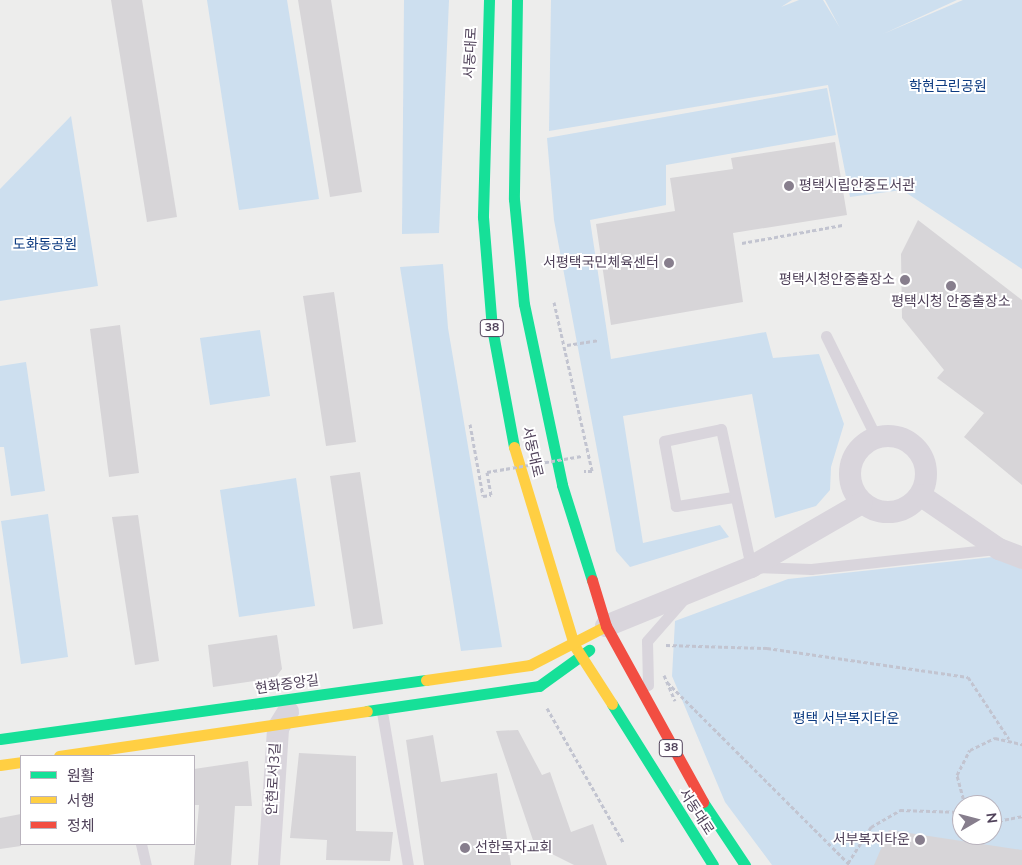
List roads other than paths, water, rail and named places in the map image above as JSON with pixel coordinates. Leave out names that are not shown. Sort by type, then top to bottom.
[{"type":"main road","name":"서동대로","points":[[489,0],[483,217],[492,328],[515,451],[574,644],[584,657],[713,865]]},
{"type":"main road","name":"서동대로","points":[[517,0],[514,199],[524,304],[562,485],[606,626],[691,784],[745,865]]},
{"type":"main road","name":"현화중앙길","points":[[0,739],[530,665],[606,626]]},
{"type":"main road","points":[[72,755],[123,751],[539,686],[584,657],[606,626]]},
{"type":"main road","points":[[0,765],[20,762]]},
{"type":"street","points":[[876,437],[900,437],[920,452],[926,478],[920,495],[904,509],[891,513],[862,503],[851,486],[851,462],[865,442],[876,437]]},
{"type":"street","points":[[920,495],[999,549],[1022,558]]},
{"type":"street","points":[[606,626],[698,586],[751,567],[862,503]]},
{"type":"street","name":"안현로서3길","points":[[269,865],[278,728],[298,698]]},
{"type":"lane","points":[[826,336],[876,437]]},
{"type":"lane","points":[[733,497],[676,506],[664,440],[721,428],[733,497],[751,567],[811,569],[999,549]]},
{"type":"lane","points":[[650,709],[647,641],[698,586]]},
{"type":"lane","points":[[382,712],[408,865]]},
{"type":"lane","points":[[141,845],[146,865]]},
{"type":"place","name":"평택시립안중도서관","points":[[789,186]]},
{"type":"place","name":"서평택국민체육센터","points":[[669,263]]},
{"type":"place","name":"평택시청안중출장소","points":[[905,280]]},
{"type":"place","name":"평택시청 안중출장소","points":[[951,286]]},
{"type":"place","name":"서부복지타운","points":[[920,840]]},
{"type":"place","name":"선한목자교회","points":[[465,848]]},
{"type":"park label","name":"학현근린공원","points":[[948,87]]},
{"type":"park label","name":"도화동공원","points":[[45,245]]},
{"type":"park label","name":"평택 서부복지타운","points":[[846,719]]}]
